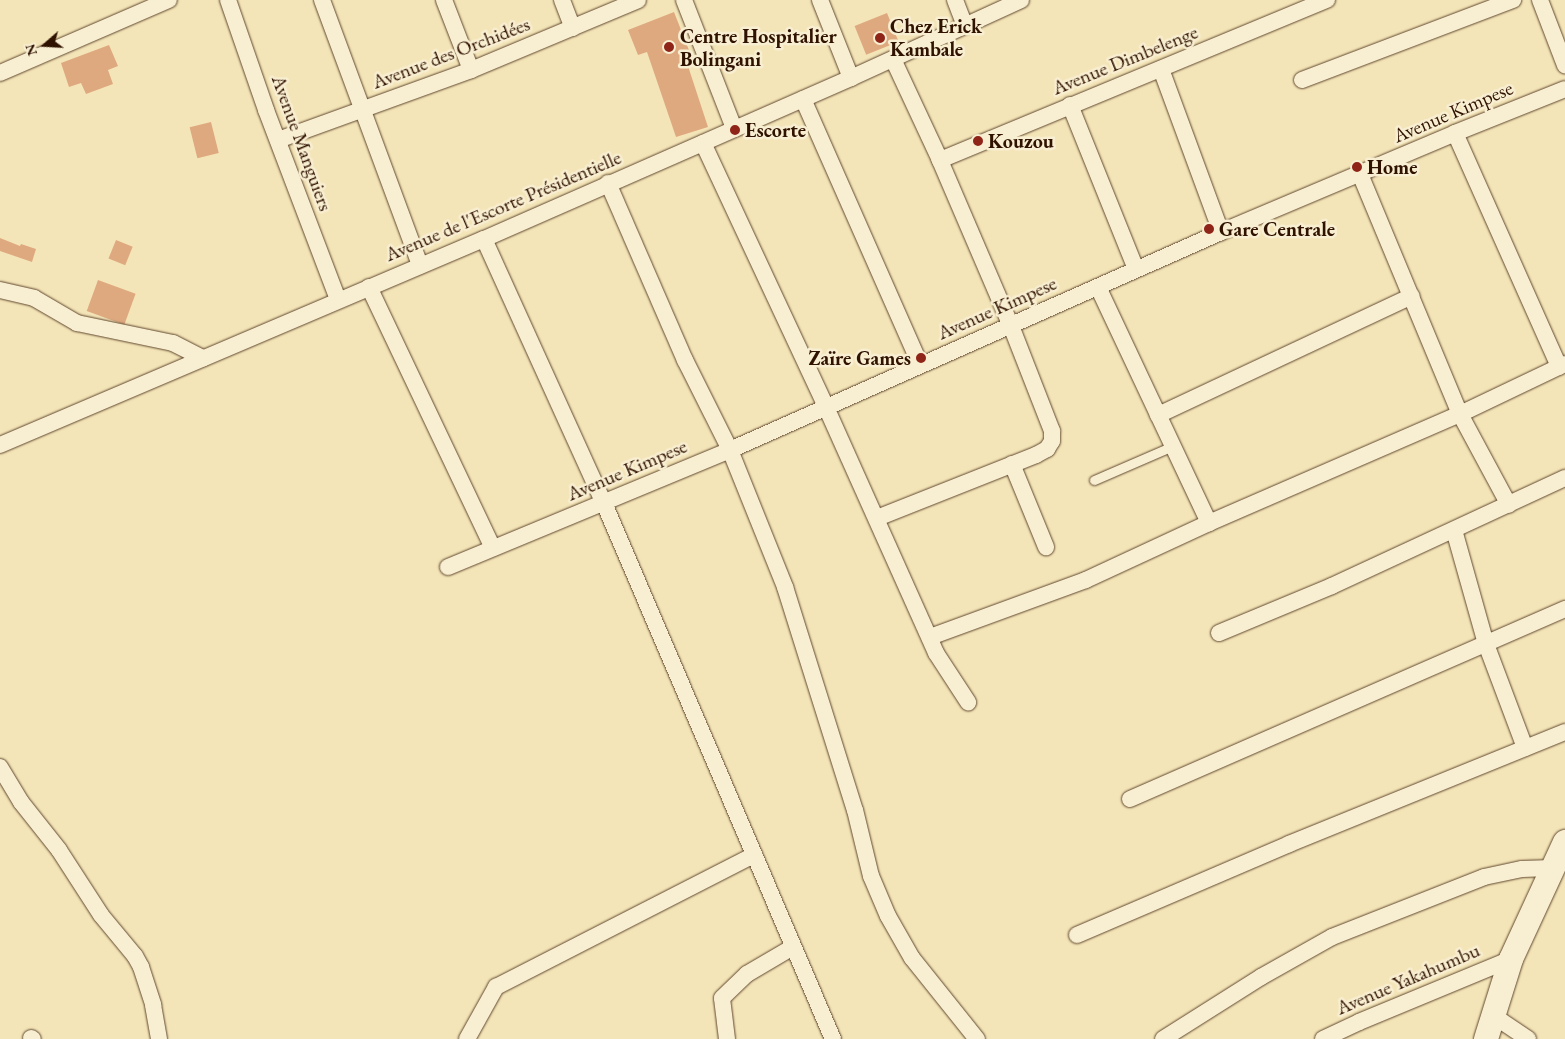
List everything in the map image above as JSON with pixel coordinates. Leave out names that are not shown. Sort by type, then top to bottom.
[{"type":"main road","points":[[1486,1039],[1511,959],[1565,842]]},
{"type":"street","name":"Avenue Manguiers","points":[[228,0],[338,300]]},
{"type":"street","points":[[322,0],[364,109],[420,265]]},
{"type":"street","points":[[444,0],[471,70]]},
{"type":"street","points":[[562,0],[574,28]]},
{"type":"street","name":"Avenue des Orchidées","points":[[278,140],[471,70],[638,0]]},
{"type":"street","points":[[684,0],[734,128]]},
{"type":"street","points":[[820,0],[851,78]]},
{"type":"street","points":[[955,0],[965,26]]},
{"type":"street","name":"Avenue de l'Escorte Présidentielle","points":[[0,445],[484,239],[734,128],[803,100],[1020,0]]},
{"type":"street","name":"Avenue Dimbelenge","points":[[940,160],[1327,0]]},
{"type":"street","points":[[1302,80],[1513,0]]},
{"type":"street","points":[[1540,0],[1565,65]]},
{"type":"street","points":[[0,74],[160,2]]},
{"type":"street","points":[[877,518],[1012,464],[1047,448],[1052,441],[1052,431],[1011,326],[894,58]]},
{"type":"street","points":[[1161,69],[1221,232]]},
{"type":"street","name":"Avenue Kimpese","points":[[448,567],[604,504],[730,450],[920,364],[1011,326],[1221,232],[1455,132],[1565,89]]},
{"type":"street","points":[[803,100],[920,364]]},
{"type":"street","points":[[1070,105],[1136,269]]},
{"type":"street","points":[[930,637],[1086,580],[1209,523],[1460,414],[1562,366],[1455,132]]},
{"type":"street","points":[[703,143],[877,518],[936,653],[968,702]]},
{"type":"street","points":[[1360,174],[1460,414],[1509,505]]},
{"type":"street","points":[[608,183],[685,360],[730,450],[785,587],[855,810],[870,876],[888,916],[912,958],[977,1039]]},
{"type":"street","points":[[484,239],[604,504],[833,1039]]},
{"type":"street","points":[[369,287],[493,548]]},
{"type":"street","points":[[1098,287],[1209,523]]},
{"type":"street","points":[[0,290],[34,298],[77,323],[173,343],[203,358]]},
{"type":"street","points":[[1158,415],[1412,296]]},
{"type":"street","points":[[1012,464],[1046,547]]},
{"type":"street","points":[[1218,633],[1332,586],[1565,478]]},
{"type":"street","points":[[1454,530],[1486,644],[1525,748]]},
{"type":"street","points":[[1130,799],[1565,609]]},
{"type":"street","points":[[1077,934],[1281,847],[1565,732]]},
{"type":"street","points":[[0,767],[21,802],[88,892],[101,915],[135,956],[141,967],[153,1005],[159,1039]]},
{"type":"street","points":[[467,1039],[496,987],[754,855]]},
{"type":"street","points":[[1163,1039],[1261,977],[1332,937],[1484,877],[1504,872],[1552,868]]},
{"type":"street","points":[[727,1039],[722,998],[747,974],[793,947]]},
{"type":"street","name":"Avenue Yakahumbu","points":[[1323,1039],[1358,1022],[1511,959]]},
{"type":"street","points":[[1494,1016],[1528,1039]]},
{"type":"lane","points":[[1094,480],[1173,446]]},
{"type":"building","points":[[674,12],[694,63],[688,66],[708,127],[676,137],[647,52],[638,55],[628,30]]},
{"type":"building","points":[[887,13],[899,42],[866,55],[855,26]]},
{"type":"building","points":[[109,45],[118,66],[108,70],[113,84],[86,94],[81,83],[69,87],[61,63]]},
{"type":"building","points":[[211,122],[219,153],[197,158],[190,127]]},
{"type":"building","points":[[0,238],[20,246],[21,244],[36,249],[32,262],[0,251]]},
{"type":"building","points":[[116,240],[133,247],[125,265],[109,259]]},
{"type":"building","points":[[98,280],[136,294],[124,325],[87,311]]},
{"type":"place","name":"Chez Erick Kambale","points":[[880,38]]},
{"type":"place","name":"Centre Hospitalier Bolingani","points":[[669,47]]},
{"type":"place","name":"Escorte","points":[[735,130]]},
{"type":"place","name":"Kouzou","points":[[978,141]]},
{"type":"place","name":"Home","points":[[1357,167]]},
{"type":"place","name":"Gare Centrale","points":[[1209,229]]},
{"type":"place","name":"Zaïre Games","points":[[921,358]]}]
